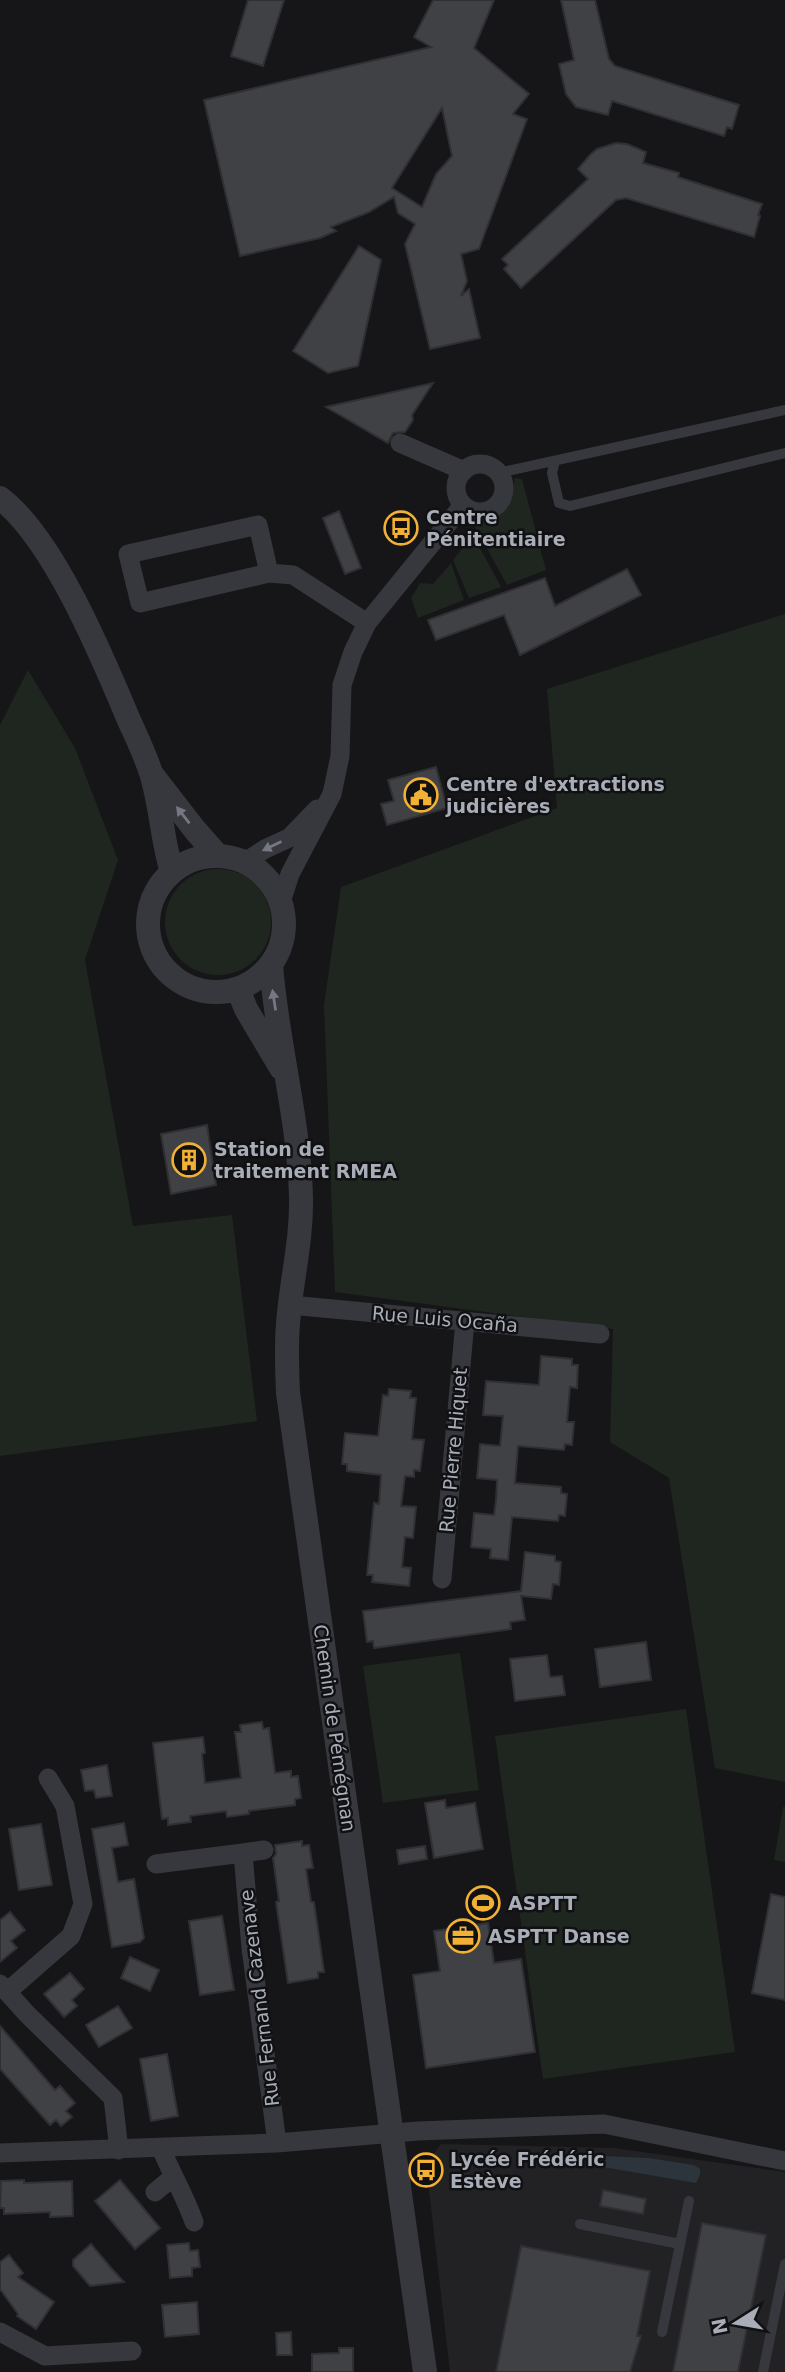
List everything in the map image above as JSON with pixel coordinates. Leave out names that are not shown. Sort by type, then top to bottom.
[{"type":"street","points":[[400,443],[464,471]]},
{"type":"street","points":[[478,464],[498,473],[502,480],[502,496],[493,508],[477,512],[463,505],[456,484],[464,471],[478,464]]},
{"type":"street","points":[[0,498],[40,541],[113,681],[151,774],[164,846],[172,872]]},
{"type":"street","points":[[281,902],[290,874],[332,794],[340,756],[342,685],[367,623],[463,505]]},
{"type":"street","points":[[269,573],[258,526],[128,554],[140,603],[269,573],[293,575],[367,623]]},
{"type":"street","points":[[151,774],[218,855]]},
{"type":"street","points":[[245,862],[289,838],[332,794]]},
{"type":"street","points":[[218,855],[245,862],[267,878],[281,902],[284,924],[281,946],[271,965],[256,980],[238,989],[218,993],[197,990],[179,981],[164,968],[151,944],[148,918],[156,893],[172,872],[193,860],[218,855]]},
{"type":"street","name":"Chemin de Pémégnan","points":[[271,965],[273,993],[298,1138],[301,1198],[300,1242],[290,1305],[286,1360],[288,1393],[425,2372]]},
{"type":"street","name":"Chemin de Pémégnan","points":[[238,989],[246,1009],[289,1083]]},
{"type":"street","name":"Rue Luis Ocaña","points":[[290,1305],[600,1334]]},
{"type":"street","name":"Rue Pierre Hiquet","points":[[442,1579],[465,1321]]},
{"type":"street","points":[[48,1778],[65,1806],[83,1904],[71,1936],[4,1988],[113,2098],[119,2150]]},
{"type":"street","points":[[156,1864],[264,1850]]},
{"type":"street","name":"Rue Fernand Cazenave","points":[[243,1853],[251,1948],[277,2143]]},
{"type":"street","points":[[0,2152],[277,2143],[391,2133],[604,2124],[785,2161]]},
{"type":"street","points":[[161,2148],[172,2178],[194,2222]]},
{"type":"street","points":[[155,2192],[172,2178]]},
{"type":"street","points":[[3,2339],[44,2356],[132,2351]]},
{"type":"lane","points":[[498,473],[785,410]]},
{"type":"lane","points":[[555,461],[552,473],[559,503],[570,506],[785,453]]},
{"type":"lane","points":[[662,2332],[689,2201]]},
{"type":"lane","points":[[580,2224],[680,2244]]},
{"type":"lane","points":[[762,2372],[785,2264]]},
{"type":"shaded area","points":[[515,478],[522,479],[546,570],[507,585],[473,523],[492,517],[503,509],[511,497]]},
{"type":"shaded area","points":[[473,535],[501,587],[469,598],[453,560]]},
{"type":"shaded area","points":[[451,563],[464,600],[418,618],[411,598],[420,583],[433,584]]},
{"type":"shaded area","points":[[785,614],[785,1782],[715,1768],[669,1478],[610,1442],[613,1329],[335,1292],[324,1005],[341,887],[557,808],[547,689]]},
{"type":"shaded area","points":[[28,670],[75,748],[118,860],[85,960],[133,1226],[232,1215],[257,1421],[0,1456],[0,725]]},
{"type":"shaded area","points":[[218,869],[238,873],[256,884],[267,902],[271,922],[267,942],[256,960],[238,971],[218,975],[198,971],[180,960],[169,942],[165,922],[169,902],[180,884],[198,873]]},
{"type":"shaded area","points":[[460,1653],[479,1790],[383,1803],[363,1666]]},
{"type":"shaded area","points":[[686,1709],[735,2052],[543,2079],[495,1736]]},
{"type":"shaded area","points":[[785,1807],[785,1862],[774,1860]]},
{"type":"shaded area","points":[[441,2144],[614,2148],[785,2172],[785,2372],[450,2372],[426,2164]]},
{"type":"shaded area","points":[[603,2156],[648,2158],[694,2165],[700,2169],[700,2175],[696,2183],[603,2167]]},
{"type":"building","points":[[248,0],[284,0],[263,66],[231,56]]},
{"type":"building","points":[[433,0],[494,0],[474,48],[529,94],[513,114],[527,119],[479,249],[461,254],[467,281],[461,296],[469,289],[480,338],[430,349],[405,244],[415,224],[398,213],[394,197],[369,212],[331,227],[336,231],[320,238],[240,256],[204,100],[431,47],[414,37]],"holes":[[[442,108],[452,156],[436,174],[422,207],[392,188]]]},
{"type":"building","points":[[561,0],[595,0],[609,59],[615,66],[739,105],[732,129],[727,127],[724,136],[612,101],[608,115],[576,107],[566,94],[559,64],[574,60]]},
{"type":"building","points":[[616,143],[627,144],[646,152],[643,163],[679,173],[678,177],[762,204],[754,237],[626,198],[616,200],[521,288],[504,269],[508,265],[502,259],[588,179],[578,169],[590,155],[597,149]]},
{"type":"building","points":[[359,246],[381,260],[358,366],[328,373],[293,351]]},
{"type":"building","points":[[433,383],[412,415],[413,420],[405,432],[393,433],[388,443],[326,407]]},
{"type":"building","points":[[339,511],[361,568],[345,574],[323,518]]},
{"type":"building","points":[[627,569],[641,595],[520,655],[504,615],[436,640],[428,620],[545,578],[555,606]]},
{"type":"building","points":[[436,767],[447,808],[387,825],[381,804],[394,801],[388,780]]},
{"type":"building","name":"Station de traitement RMEA","points":[[207,1125],[216,1185],[171,1194],[161,1134]]},
{"type":"building","points":[[541,1356],[572,1359],[572,1365],[578,1365],[577,1388],[570,1387],[567,1422],[574,1422],[572,1445],[565,1444],[564,1450],[518,1446],[515,1483],[561,1487],[561,1493],[567,1494],[565,1516],[559,1515],[558,1521],[512,1517],[508,1560],[490,1558],[491,1549],[471,1547],[474,1513],[494,1515],[496,1501],[497,1480],[477,1478],[480,1444],[500,1446],[503,1416],[483,1415],[486,1381],[539,1385]]},
{"type":"building","points":[[389,1389],[411,1391],[410,1398],[416,1398],[412,1439],[424,1440],[420,1471],[414,1470],[414,1477],[405,1476],[401,1506],[416,1507],[413,1538],[405,1537],[402,1567],[411,1568],[409,1586],[372,1582],[373,1575],[367,1575],[374,1503],[379,1504],[381,1475],[347,1471],[347,1464],[342,1464],[345,1433],[378,1436],[383,1395],[388,1396]]},
{"type":"building","points":[[525,1552],[555,1556],[555,1561],[561,1562],[559,1585],[553,1584],[551,1599],[521,1596],[525,1620],[510,1622],[511,1629],[374,1648],[373,1641],[367,1642],[363,1611],[521,1591]]},
{"type":"building","points":[[646,1642],[651,1680],[600,1687],[595,1649]]},
{"type":"building","points":[[547,1655],[550,1677],[562,1676],[565,1695],[515,1701],[510,1659]]},
{"type":"building","points":[[262,1722],[263,1729],[269,1728],[275,1773],[291,1771],[291,1777],[298,1776],[301,1798],[295,1799],[295,1805],[227,1817],[226,1811],[190,1816],[191,1822],[168,1825],[168,1818],[162,1819],[153,1743],[203,1737],[205,1783],[241,1778],[235,1732],[241,1732],[240,1725]]},
{"type":"building","points":[[107,1765],[112,1796],[96,1798],[94,1790],[85,1791],[81,1770]]},
{"type":"building","points":[[445,1800],[446,1808],[475,1803],[483,1849],[434,1858],[425,1803]]},
{"type":"building","points":[[124,1823],[128,1845],[112,1848],[118,1882],[134,1879],[144,1938],[140,1942],[112,1947],[92,1829]]},
{"type":"building","points":[[41,1824],[52,1885],[19,1890],[9,1829]]},
{"type":"building","points":[[302,1841],[302,1846],[309,1845],[313,1868],[306,1869],[311,1902],[314,1902],[324,1972],[318,1972],[318,1978],[288,1983],[276,1902],[279,1901],[273,1858],[276,1854],[275,1845]]},
{"type":"building","points":[[425,1846],[427,1859],[399,1864],[397,1850]]},
{"type":"building","points":[[771,1894],[785,1897],[785,2000],[752,1993]]},
{"type":"building","points":[[10,1912],[25,1930],[11,1941],[17,1948],[0,1962],[0,1920]]},
{"type":"building","points":[[222,1916],[234,1990],[200,1995],[189,1921]]},
{"type":"building","points":[[488,1923],[494,1963],[521,1959],[535,2052],[426,2068],[413,1975],[440,1971],[434,1931]]},
{"type":"building","points":[[130,1957],[159,1970],[150,1991],[121,1978]]},
{"type":"building","points":[[70,1973],[84,1989],[72,2000],[77,2006],[64,2017],[44,1994]]},
{"type":"building","points":[[118,2006],[132,2028],[99,2047],[86,2025]]},
{"type":"building","points":[[0,2026],[55,2090],[60,2086],[75,2103],[66,2111],[72,2117],[61,2126],[56,2120],[50,2125],[0,2069]]},
{"type":"building","points":[[167,2054],[178,2116],[151,2121],[140,2059]]},
{"type":"building","points":[[24,2180],[24,2183],[72,2181],[73,2216],[50,2217],[50,2212],[4,2214],[4,2208],[0,2208],[1,2181]]},
{"type":"building","points":[[120,2180],[160,2228],[135,2249],[95,2201]]},
{"type":"building","points":[[603,2190],[646,2199],[643,2214],[600,2206]]},
{"type":"building","points":[[702,2223],[766,2235],[738,2372],[673,2372]]},
{"type":"building","points":[[189,2243],[190,2251],[198,2250],[200,2267],[192,2268],[192,2276],[170,2278],[167,2245]]},
{"type":"building","points":[[91,2244],[124,2282],[90,2286],[73,2266],[73,2260]]},
{"type":"building","points":[[521,2246],[650,2271],[637,2336],[641,2336],[630,2372],[496,2372]]},
{"type":"building","points":[[9,2255],[23,2273],[18,2277],[54,2302],[36,2329],[17,2316],[0,2289],[0,2262]]},
{"type":"building","points":[[197,2302],[199,2334],[165,2337],[162,2305]]},
{"type":"building","points":[[291,2332],[292,2355],[277,2355],[276,2333]]},
{"type":"building","points":[[339,2348],[353,2348],[353,2372],[312,2372],[312,2354],[339,2353]]},
{"type":"place","name":"Centre Pénitentiaire","points":[[401,528]]},
{"type":"place","name":"Centre d'extractions judicières","points":[[421,795]]},
{"type":"place","name":"Station de traitement RMEA","points":[[189,1160]]},
{"type":"place","name":"ASPTT","points":[[483,1903]]},
{"type":"place","name":"ASPTT Danse","points":[[463,1936]]},
{"type":"place","name":"Lycée Frédéric Estève","points":[[426,2170]]}]
